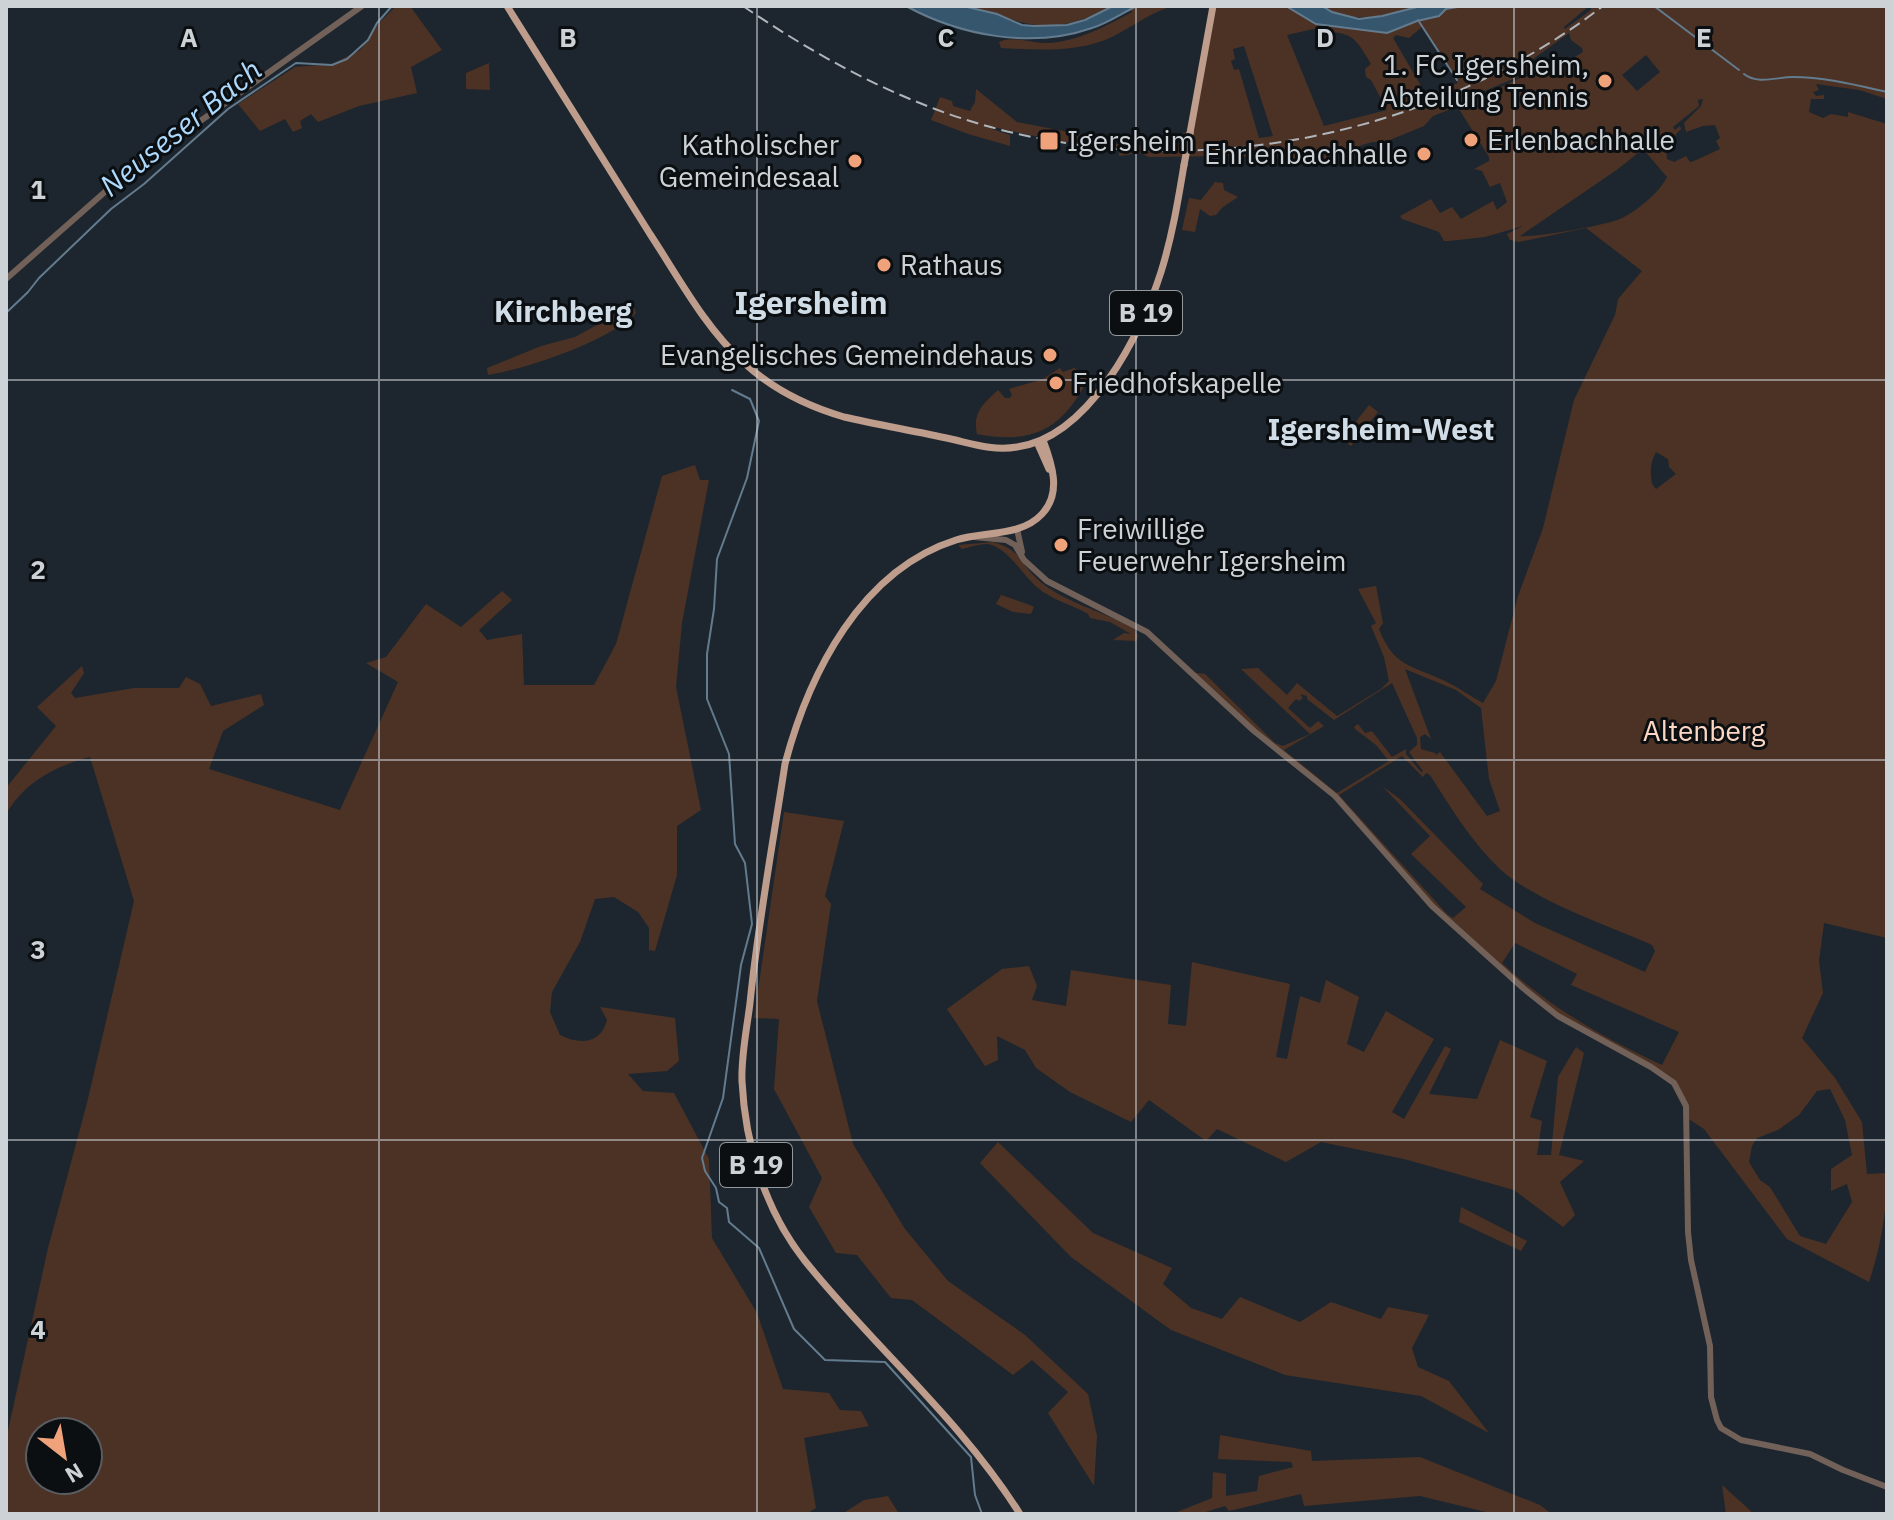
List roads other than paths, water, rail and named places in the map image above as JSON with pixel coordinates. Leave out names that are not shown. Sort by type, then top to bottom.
[{"type":"main road","points":[[507,6],[707,322],[745,364],[797,400],[835,415],[986,447],[1022,447],[1040,441]]},
{"type":"main road","name":"B 19","points":[[1040,441],[1073,419],[1104,384],[1115,370],[1148,308],[1170,241],[1212,6]]},
{"type":"main road","points":[[1040,441],[1042,456],[1054,477]]},
{"type":"main road","points":[[1040,441],[1054,477]]},
{"type":"main road","points":[[1022,447],[1042,456]]},
{"type":"main road","name":"B 19","points":[[1020,1514],[995,1474],[962,1435],[803,1258],[766,1192],[751,1148],[741,1077],[785,764],[794,730],[825,660],[855,614],[903,566],[945,543],[1014,530],[1034,522],[1049,506],[1055,487],[1054,477]]},
{"type":"street","points":[[6,279],[123,176],[362,6]]},
{"type":"street","points":[[1014,530],[1015,545]]},
{"type":"street","points":[[1014,530],[1028,562]]},
{"type":"street","points":[[971,536],[1006,540],[1015,545],[1042,578],[1133,623],[1154,637],[1254,731],[1335,796],[1432,906],[1540,1002],[1674,1083],[1686,1106],[1691,1260],[1710,1346],[1712,1408],[1721,1428],[1741,1440],[1810,1454],[1887,1487]]},
{"type":"water","points":[[906,6],[963,6],[1034,26],[1067,25],[1113,6],[1137,6],[1092,28],[1045,38],[1021,38],[973,32]]},
{"type":"water","points":[[1286,6],[1322,6],[1359,19],[1421,6],[1463,6],[1446,9],[1439,16],[1387,33],[1316,24]]},
{"type":"waterway","name":"Neuseser Bach","points":[[6,313],[111,209],[144,184],[228,109],[296,63],[332,65],[347,59],[368,40],[377,23],[392,6]]},
{"type":"waterway","points":[[1654,6],[1739,70]]},
{"type":"waterway","points":[[1418,20],[1457,80]]},
{"type":"waterway","points":[[1744,74],[1761,80],[1817,78],[1887,92]]},
{"type":"waterway","points":[[732,390],[750,399],[759,421],[747,478],[717,559],[707,654],[707,699],[729,754],[735,844],[745,863],[752,924],[741,965],[723,1098],[702,1158],[719,1202],[727,1208],[729,1222],[759,1248],[794,1329],[825,1360],[885,1362],[971,1457],[975,1495],[982,1514]]},
{"type":"railway","points":[[743,6],[836,63],[884,88],[935,109],[1019,134],[1106,148],[1194,150],[1282,142],[1368,123],[1452,94],[1530,55],[1603,6]]},
{"type":"place","name":"1. FC Igersheim, Abteilung Tennis","points":[[1605,81]]},
{"type":"place","name":"Erlenbachhalle","points":[[1471,140]]},
{"type":"place","name":"Igersheim","points":[[1049,141]]},
{"type":"place","name":"Ehrlenbachhalle","points":[[1424,154]]},
{"type":"place","name":"Katholischer Gemeindesaal","points":[[855,161]]},
{"type":"place","name":"Rathaus","points":[[884,265]]},
{"type":"place","name":"Evangelisches Gemeindehaus","points":[[1050,355]]},
{"type":"place","name":"Friedhofskapelle","points":[[1056,383]]},
{"type":"place","name":"Freiwillige Feuerwehr Igersheim","points":[[1061,545]]},
{"type":"district","name":"Igersheim","points":[[811,303]]},
{"type":"district","name":"Kirchberg","points":[[563,312]]},
{"type":"district","name":"Igersheim-West","points":[[1381,430]]},
{"type":"park label","name":"Altenberg","points":[[1704,731]]}]
